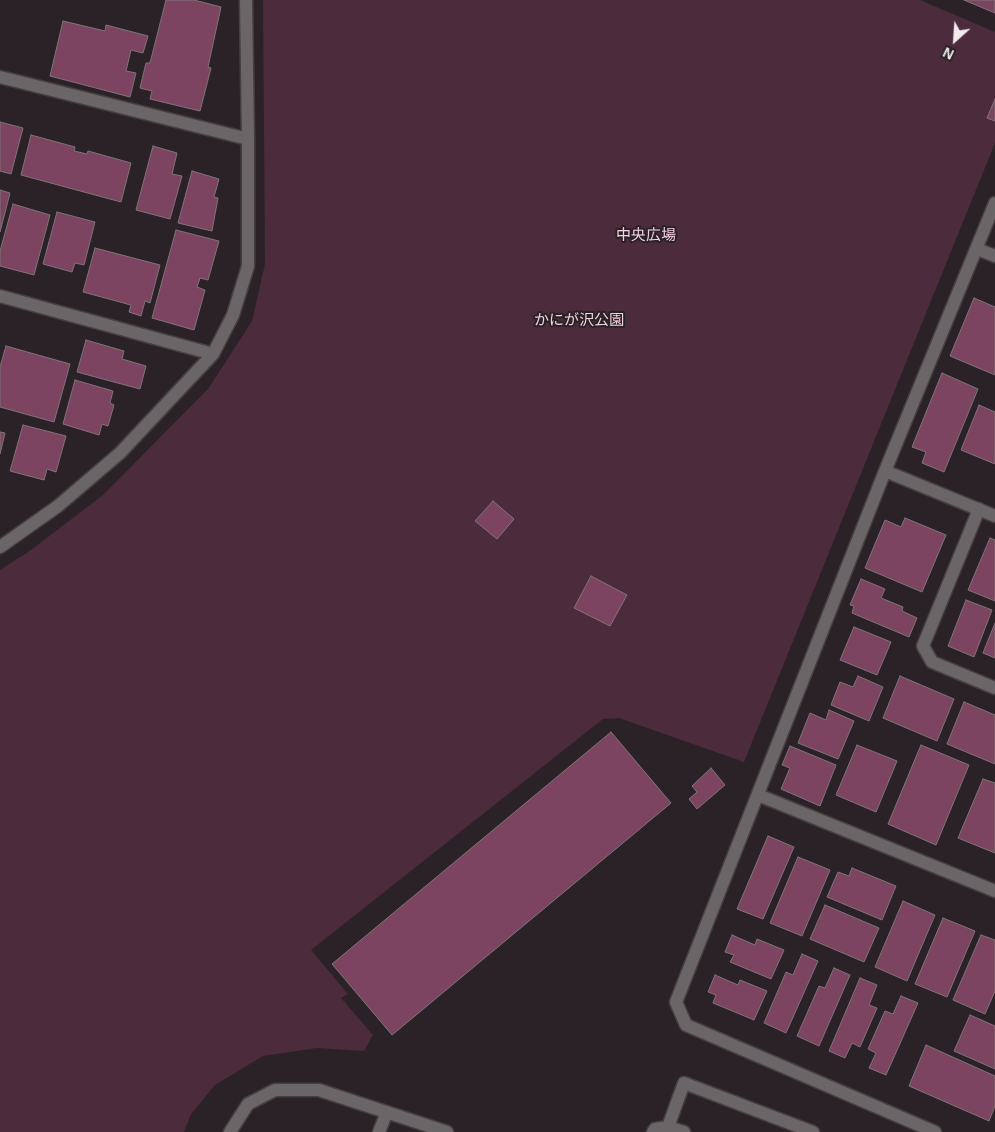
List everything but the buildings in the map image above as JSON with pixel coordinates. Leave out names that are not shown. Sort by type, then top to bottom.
[{"type":"street","points":[[0,547],[58,506],[120,453],[213,354],[233,315],[248,266],[246,0]]},
{"type":"street","points":[[0,77],[248,139]]},
{"type":"street","points":[[935,1132],[686,1025],[676,1002],[885,471],[995,203]]},
{"type":"street","points":[[976,249],[995,256]]},
{"type":"street","points":[[0,296],[213,354]]},
{"type":"street","points":[[885,471],[995,516]]},
{"type":"street","points":[[979,509],[923,646],[932,662],[995,688]]},
{"type":"street","points":[[758,795],[995,891]]},
{"type":"street","points":[[668,1127],[684,1083],[813,1132]]},
{"type":"street","points":[[230,1132],[248,1104],[275,1090],[319,1090],[447,1132]]},
{"type":"street","points":[[378,1132],[387,1112]]},
{"type":"street","points":[[653,1132],[655,1128],[668,1127],[684,1132]]},
{"type":"green space","name":"かにが沢公園","points":[[263,0],[920,0],[995,32],[995,143],[744,762],[619,718],[603,719],[311,950],[348,994],[341,998],[373,1035],[364,1051],[317,1048],[263,1056],[215,1085],[191,1114],[184,1132],[0,1132],[0,570],[31,550],[103,495],[208,389],[252,321],[265,264]]},
{"type":"park label","name":"中央広場","points":[[646,236]]}]
